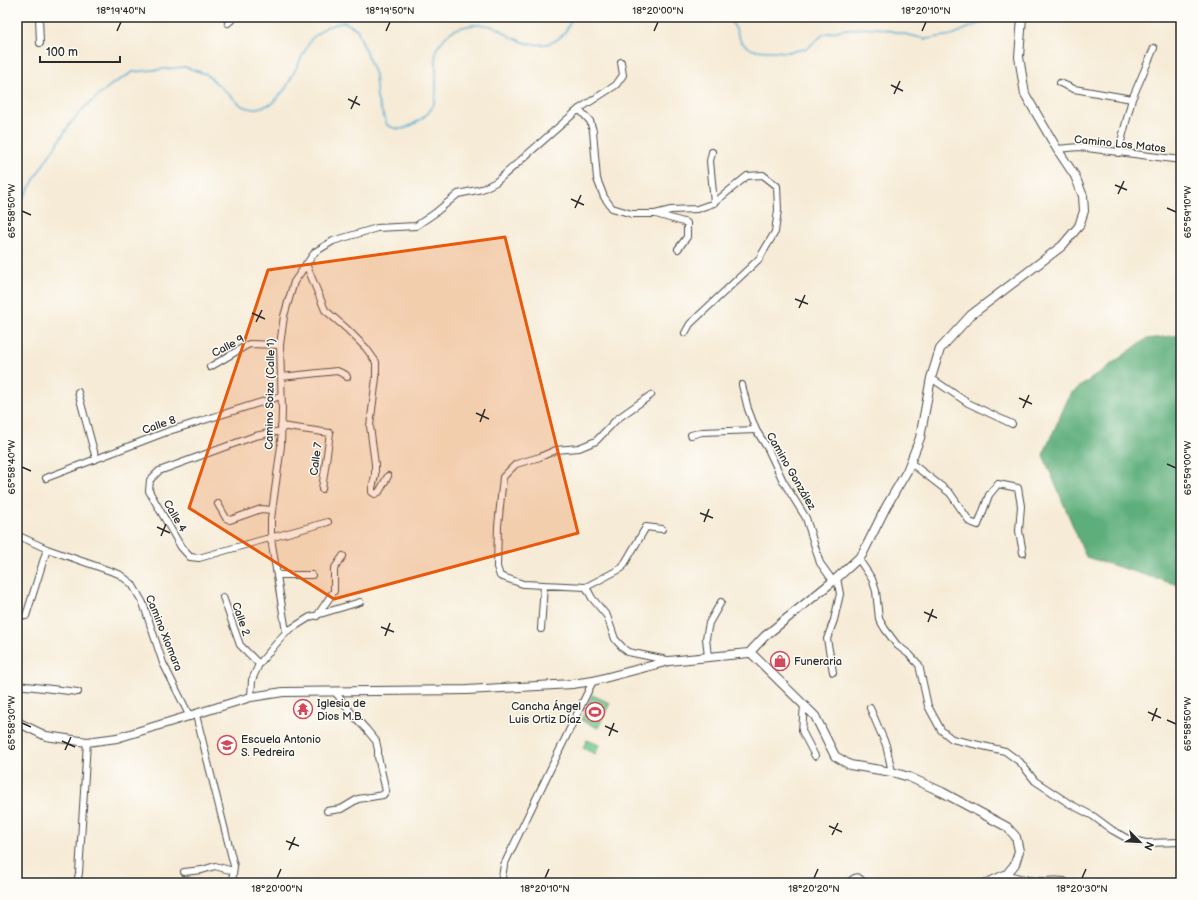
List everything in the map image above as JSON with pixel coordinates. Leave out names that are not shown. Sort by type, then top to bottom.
[{"type":"street","points":[[39,17],[40,43]]},
{"type":"street","points":[[228,23],[235,17]]},
{"type":"street","points":[[17,722],[46,736],[87,742],[118,738],[251,697],[283,692],[467,690],[560,685],[593,681],[669,660],[735,655],[750,652],[765,636],[835,580],[862,555],[886,507],[908,471],[920,438],[931,378],[940,350],[971,315],[1062,246],[1079,226],[1084,210],[1083,196],[1075,176],[1057,149],[1025,94],[1019,58],[1022,17]]},
{"type":"street","points":[[1118,153],[1132,100],[1154,48]]},
{"type":"street","name":"Camino Soiza (Calle 1)","points":[[286,632],[271,538],[272,510],[281,429],[280,345],[284,316],[294,282],[315,252],[333,241],[377,228],[416,226],[458,194],[482,189],[496,182],[578,109],[616,85],[623,75],[621,62]]},
{"type":"street","points":[[1060,82],[1074,89],[1132,100]]},
{"type":"street","points":[[578,109],[590,121],[593,131],[597,179],[604,197],[612,208],[632,214],[655,214],[671,210],[697,209],[714,203],[747,176],[763,174],[777,186],[778,210],[774,232],[759,259],[690,324],[685,333]]},
{"type":"street","name":"Camino Los Matos","points":[[1057,149],[1079,147],[1181,160]]},
{"type":"street","points":[[712,152],[710,161],[714,203]]},
{"type":"street","points":[[655,214],[687,223],[687,237],[678,249]]},
{"type":"street","points":[[306,264],[324,310],[352,333],[366,348],[376,362],[376,378],[370,426],[375,464],[375,476],[372,492],[375,494],[379,492],[388,476]]},
{"type":"street","name":"Calle 9","points":[[210,367],[249,344],[280,345]]},
{"type":"street","points":[[281,377],[337,371],[346,375],[347,378]]},
{"type":"street","points":[[931,378],[968,403],[1012,424]]},
{"type":"street","points":[[742,385],[748,409],[756,430]]},
{"type":"street","points":[[78,392],[96,459]]},
{"type":"street","points":[[651,394],[617,419],[596,440],[579,448],[556,450],[540,457],[516,464],[503,478],[498,526],[497,567],[500,576],[523,584],[586,587],[622,568],[646,527],[662,529]]},
{"type":"street","name":"Calle 8","points":[[46,478],[169,431],[281,396]]},
{"type":"street","name":"Calle 7","points":[[281,429],[330,433],[322,489]]},
{"type":"street","name":"Calle 4","points":[[281,429],[255,436],[159,471],[150,480],[149,491],[181,547],[190,557],[199,558],[328,522]]},
{"type":"street","name":"Camino González","points":[[691,435],[702,432],[756,430],[768,449],[783,481],[806,518],[820,563],[835,580]]},
{"type":"street","points":[[910,463],[950,493],[970,522],[978,525],[988,495],[998,484],[1018,488],[1021,506],[1019,531],[1023,554]]},
{"type":"street","points":[[218,504],[226,518],[230,520],[261,509],[272,510]]},
{"type":"street","name":"Camino Xiomara","points":[[17,535],[47,549],[119,574],[132,584],[143,603],[163,663],[193,716],[234,866],[232,883]]},
{"type":"street","points":[[26,616],[47,549]]},
{"type":"street","points":[[317,616],[334,591],[334,569],[343,556]]},
{"type":"street","points":[[858,558],[872,579],[876,591],[880,618],[885,629],[897,645],[910,655],[919,665],[928,706],[941,730],[952,738],[1005,751],[1020,762],[1035,781],[1128,839],[1146,843],[1181,842]]},
{"type":"street","points":[[277,575],[312,575]]},
{"type":"street","points":[[833,672],[827,639],[834,620],[840,594],[835,580]]},
{"type":"street","points":[[541,629],[544,585]]},
{"type":"street","points":[[586,587],[592,598],[607,616],[615,639],[628,652],[669,660]]},
{"type":"street","name":"Calle 2","points":[[224,597],[240,645],[259,664]]},
{"type":"street","points":[[251,697],[252,680],[259,664],[286,632],[310,617],[360,602]]},
{"type":"street","points":[[708,657],[706,638],[709,623],[721,602]]},
{"type":"street","points":[[750,652],[815,716],[836,756],[850,765],[892,772],[909,777],[942,792],[1007,827],[1016,837],[1019,850],[1015,864],[1007,874],[987,883]]},
{"type":"street","points":[[501,883],[504,865],[593,681]]},
{"type":"street","points":[[17,684],[78,692]]},
{"type":"street","points":[[327,811],[341,809],[358,800],[383,795],[386,790],[376,742],[335,692]]},
{"type":"street","points":[[804,705],[802,731],[815,756]]},
{"type":"street","points":[[870,708],[886,745],[892,772]]},
{"type":"street","points":[[77,883],[87,742]]},
{"type":"street","points":[[184,872],[202,870],[215,866],[233,871]]},
{"type":"street","points":[[1007,874],[1023,879],[1064,881]]},
{"type":"street","points":[[848,883],[856,876],[860,877],[864,883]]},
{"type":"highlighted area","points":[[505,237],[578,533],[334,599],[189,508],[268,270]]},
{"type":"green space","points":[[1181,335],[1181,586],[1086,557],[1043,455],[1070,394],[1146,339]]},
{"type":"green space","name":"Cancha Ángel Luis Ortiz Díaz","points":[[592,695],[610,703],[598,728],[581,720]]},
{"type":"green space","points":[[587,740],[599,745],[595,754],[583,748]]},
{"type":"waterway","points":[[17,209],[41,168],[70,124],[84,108],[111,85],[133,72],[185,67],[206,74],[242,106],[253,109],[272,104],[286,88],[311,39],[326,27],[344,22],[357,29],[375,75],[377,99],[387,125],[401,129],[424,117],[434,104],[436,97],[436,51],[438,46],[449,33],[467,26],[487,25],[499,29],[511,37],[521,41],[531,44],[548,44],[562,35],[568,27],[572,17]]},
{"type":"waterway","points":[[728,17],[736,29],[741,42],[753,50],[788,52],[806,49],[824,34],[846,29],[878,28],[926,39],[952,35],[987,20],[990,17]]},
{"type":"place","name":"Funeraria","points":[[780,661]]},
{"type":"place","name":"Iglesia de Dios M.B.","points":[[303,709]]},
{"type":"place","name":"Cancha Ángel Luis Ortiz Díaz","points":[[595,712]]},
{"type":"place","name":"Escuela Antonio S. Pedreira","points":[[227,745]]}]
